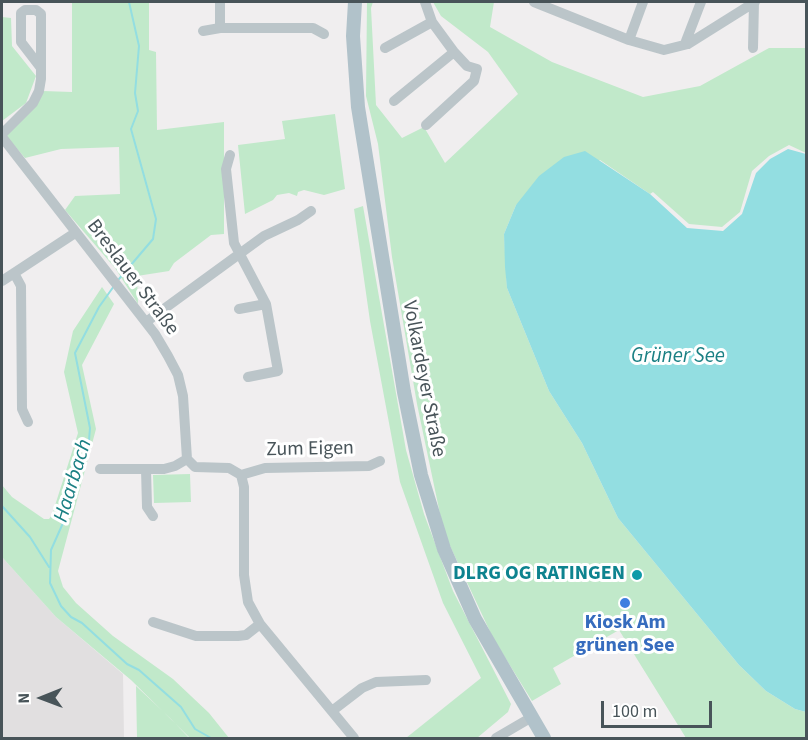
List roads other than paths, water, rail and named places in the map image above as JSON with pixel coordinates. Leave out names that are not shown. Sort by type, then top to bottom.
[{"type":"main road","name":"Volkardeyer Straße","points":[[355,2],[353,36],[358,107],[415,449],[431,511],[459,584],[475,619],[544,738]]},
{"type":"street","points":[[220,2],[220,28]]},
{"type":"street","points":[[425,2],[432,22],[454,52],[467,66],[477,69],[474,81],[426,125]]},
{"type":"street","points":[[534,2],[629,40],[664,50],[688,44],[752,3]]},
{"type":"street","points":[[629,40],[643,2]]},
{"type":"street","points":[[688,44],[686,41],[701,2]]},
{"type":"street","points":[[736,2],[752,3]]},
{"type":"street","points":[[752,3],[753,48]]},
{"type":"street","points":[[2,135],[33,103],[39,91],[41,68],[41,14],[36,10],[25,10],[21,13],[21,42],[41,68]]},
{"type":"street","points":[[385,48],[432,22]]},
{"type":"street","points":[[203,31],[220,28],[313,28],[324,34]]},
{"type":"street","points":[[394,101],[454,52]]},
{"type":"street","name":"Breslauer Straße","points":[[2,135],[75,233],[146,322],[178,375],[184,412],[187,459]]},
{"type":"street","points":[[230,155],[226,170],[234,243],[266,304],[279,371],[248,377]]},
{"type":"street","points":[[146,322],[264,236],[298,220],[311,211]]},
{"type":"street","points":[[2,281],[75,233]]},
{"type":"street","points":[[14,273],[21,286],[22,409],[28,422]]},
{"type":"street","points":[[239,309],[266,304]]},
{"type":"street","points":[[100,469],[146,469],[176,466],[187,459],[195,467],[229,468],[241,476],[244,487],[245,589],[248,602],[260,624],[354,738]]},
{"type":"street","name":"Zum Eigen","points":[[241,476],[265,468],[369,466],[380,461]]},
{"type":"street","points":[[146,469],[147,507],[153,516]]},
{"type":"street","points":[[153,622],[196,636],[246,635],[260,624]]},
{"type":"street","points":[[332,711],[363,688],[376,682],[426,680]]},
{"type":"street","points":[[496,738],[531,717]]},
{"type":"water","name":"Grüner See","points":[[788,149],[806,154],[806,712],[795,709],[766,691],[739,665],[618,518],[582,443],[549,391],[507,288],[505,267],[504,234],[516,205],[539,176],[564,157],[585,151],[650,194],[687,228],[723,231],[742,214],[756,173],[770,159]]},
{"type":"waterway","name":"Haarbach","points":[[119,279],[153,239],[156,219],[131,129],[138,111],[135,93],[139,46],[129,2]]},
{"type":"waterway","name":"Haarbach","points":[[114,286],[99,307],[75,353],[90,428],[89,440],[71,486],[67,514],[51,550],[50,583],[61,606],[71,617],[82,623],[127,664],[139,670],[181,707],[195,729],[211,738]]},
{"type":"waterway","points":[[2,506],[30,537],[49,567]]},
{"type":"place","name":"DLRG OG RATINGEN","points":[[637,575]]},
{"type":"place","name":"Kiosk Am grünen See","points":[[625,603]]}]
